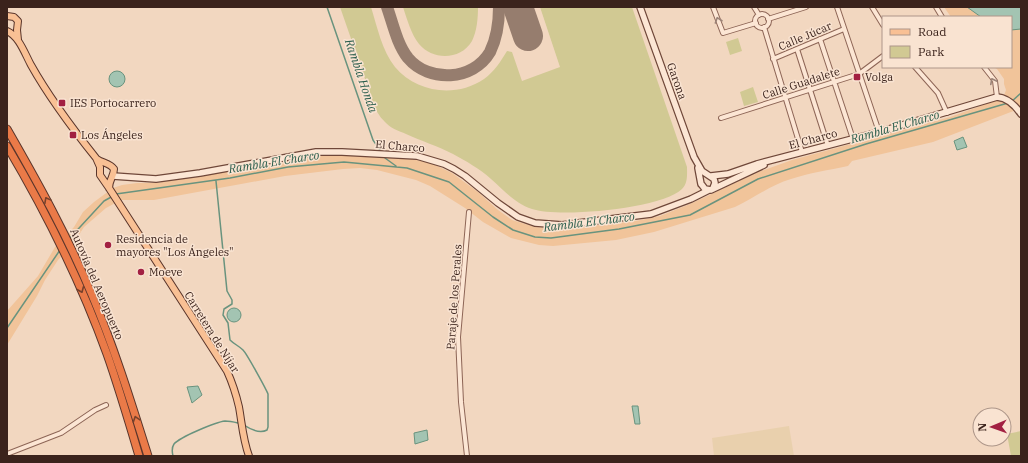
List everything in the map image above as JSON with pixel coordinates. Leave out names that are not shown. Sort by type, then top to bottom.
[{"type":"highway","name":"Autovía del Aeropuerto","points":[[7,129],[46,198],[92,294],[112,344],[148,456]]},
{"type":"highway","name":"Autovía del Aeropuerto","points":[[7,146],[65,255],[107,354],[139,456]]},
{"type":"main road","name":"Garona","points":[[640,7],[696,162],[702,184]]},
{"type":"main road","name":"Carretera de Níjar","points":[[9,15],[18,21],[17,28],[20,44]]},
{"type":"main road","name":"Carretera de Níjar","points":[[8,31],[17,28]]},
{"type":"main road","name":"Carretera de Níjar","points":[[8,31],[20,44],[42,84],[60,112],[96,158],[100,168],[100,173],[118,204],[227,371],[239,406],[244,441],[249,456]]},
{"type":"main road","points":[[997,97],[1003,98],[1013,104],[1021,114]]},
{"type":"main road","name":"El Charco","points":[[710,176],[728,174],[757,164],[879,132],[997,97]]},
{"type":"main road","name":"El Charco","points":[[112,177],[149,179],[165,178],[207,172],[316,152],[417,156],[444,164],[454,169],[465,176],[498,204],[518,217],[535,223],[556,225],[614,220],[651,214],[695,197],[776,160]]},
{"type":"main road","name":"Carretera de Níjar","points":[[96,158],[112,166],[114,169]]},
{"type":"main road","points":[[696,162],[699,168],[715,180],[711,189],[705,189],[702,184]]},
{"type":"main road","points":[[100,168],[107,164]]},
{"type":"main road","points":[[109,188],[114,169],[130,177]]},
{"type":"main road","points":[[695,197],[699,192],[703,178],[710,176]]},
{"type":"main road","points":[[103,177],[107,179],[112,177]]},
{"type":"street","points":[[713,7],[723,33],[756,23]]},
{"type":"street","points":[[754,7],[759,15]]},
{"type":"street","points":[[768,19],[806,7]]},
{"type":"street","points":[[837,7],[879,132]]},
{"type":"street","points":[[872,7],[882,23]]},
{"type":"street","points":[[936,7],[940,16]]},
{"type":"street","points":[[756,23],[756,19],[759,15]]},
{"type":"street","points":[[759,15],[764,15],[768,19]]},
{"type":"street","points":[[764,27],[768,23],[768,19]]},
{"type":"street","points":[[756,23],[758,26],[764,27]]},
{"type":"street","points":[[764,27],[802,152]]},
{"type":"street","name":"Calle Júcar","points":[[773,59],[844,29]]},
{"type":"street","points":[[820,39],[853,139]]},
{"type":"street","points":[[797,49],[828,146]]},
{"type":"street","name":"Calle Guadalete","points":[[721,118],[859,74],[882,57]]},
{"type":"street","points":[[916,68],[938,93],[947,113]]},
{"type":"street","points":[[985,68],[995,81],[997,97]]},
{"type":"street","name":"Paraje de los Perales","points":[[467,456],[461,402],[458,337],[469,212]]},
{"type":"street","points":[[7,454],[60,433],[106,404]]},
{"type":"shaded area","points":[[967,7],[1021,7],[1021,29],[1012,30],[1012,16],[980,16]]},
{"type":"shaded area","points":[[117,71],[123,73],[125,79],[123,85],[117,87],[111,85],[109,79],[111,73]]},
{"type":"shaded area","points":[[963,137],[967,147],[957,150],[954,141]]},
{"type":"shaded area","points":[[231,308],[237,308],[241,312],[241,318],[237,322],[231,322],[227,318],[227,312]]},
{"type":"shaded area","points":[[198,386],[202,395],[192,403],[187,387]]},
{"type":"shaded area","points":[[632,406],[638,406],[640,424],[635,424]]},
{"type":"shaded area","points":[[789,426],[794,456],[714,456],[712,438]]},
{"type":"shaded area","points":[[427,430],[428,440],[415,444],[414,433]]},
{"type":"green space","points":[[340,7],[371,7],[383,46],[390,61],[395,67],[414,83],[437,90],[449,90],[461,89],[484,79],[494,70],[507,51],[512,52],[522,81],[560,67],[540,7],[632,7],[687,167],[687,179],[685,184],[682,189],[671,196],[654,202],[609,210],[586,212],[545,212],[532,209],[520,203],[487,175],[468,162],[447,151],[395,129],[385,122],[377,112],[372,100]]},
{"type":"green space","points":[[403,7],[478,7],[477,24],[472,41],[461,52],[454,55],[439,56],[425,50],[416,40]]},
{"type":"green space","points":[[738,38],[742,51],[730,55],[726,42]]},
{"type":"green space","points":[[753,87],[758,102],[744,106],[740,92]]},
{"type":"green space","points":[[1021,431],[1021,456],[1011,456],[1009,447],[1012,447],[1012,433]]},
{"type":"sand","points":[[944,7],[967,7],[980,16],[950,16]]},
{"type":"sand","points":[[1021,29],[1021,108],[933,142],[852,161],[848,166],[791,179],[770,188],[735,207],[654,232],[616,240],[553,246],[539,245],[511,238],[483,222],[465,208],[430,186],[416,180],[377,170],[360,168],[285,176],[154,200],[121,200],[106,208],[84,227],[73,244],[58,260],[7,345],[7,311],[38,276],[55,247],[74,227],[83,212],[113,188],[122,185],[157,183],[319,155],[412,159],[431,163],[452,173],[512,220],[535,227],[560,229],[636,221],[660,216],[690,204],[761,171],[792,160],[950,117],[1003,98],[1006,90],[1004,79],[995,68],[1012,68],[1012,30]]},
{"type":"waterway","name":"Rambla Honda","points":[[327,7],[373,140],[380,150]]},
{"type":"waterway","name":"Rambla El Charco","points":[[1011,102],[1021,93]]},
{"type":"waterway","name":"Rambla El Charco","points":[[116,194],[230,178],[288,167],[344,162],[407,168],[449,182],[493,217],[513,230],[535,237],[551,238],[619,229],[690,215],[758,179],[866,144],[1008,103]]},
{"type":"waterway","name":"Rambla Honda","points":[[385,158],[396,166]]},
{"type":"waterway","points":[[216,181],[227,291],[232,300],[232,304],[224,309],[223,315],[228,323],[230,340],[245,353],[268,394],[267,430],[258,431],[244,425]]},
{"type":"waterway","name":"Rambla El Charco","points":[[69,239],[104,201],[113,196]]},
{"type":"waterway","name":"Rambla El Charco","points":[[7,328],[60,250]]},
{"type":"waterway","points":[[173,456],[172,450],[174,444],[190,434],[220,422],[227,421],[238,423]]},
{"type":"taxiway","points":[[387,7],[398,40],[408,58],[427,72],[439,75],[462,73],[473,69],[482,62],[490,52],[494,41],[499,18],[499,7]]},
{"type":"runway","points":[[518,7],[528,36]]},
{"type":"place","name":"Volga","points":[[857,77]]},
{"type":"place","name":"IES Portocarrero","points":[[62,103]]},
{"type":"place","name":"Los Ángeles","points":[[73,135]]},
{"type":"place","name":"Residencia de mayores \"Los Ángeles\"","points":[[108,245]]},
{"type":"place","name":"Moeve","points":[[141,272]]}]
